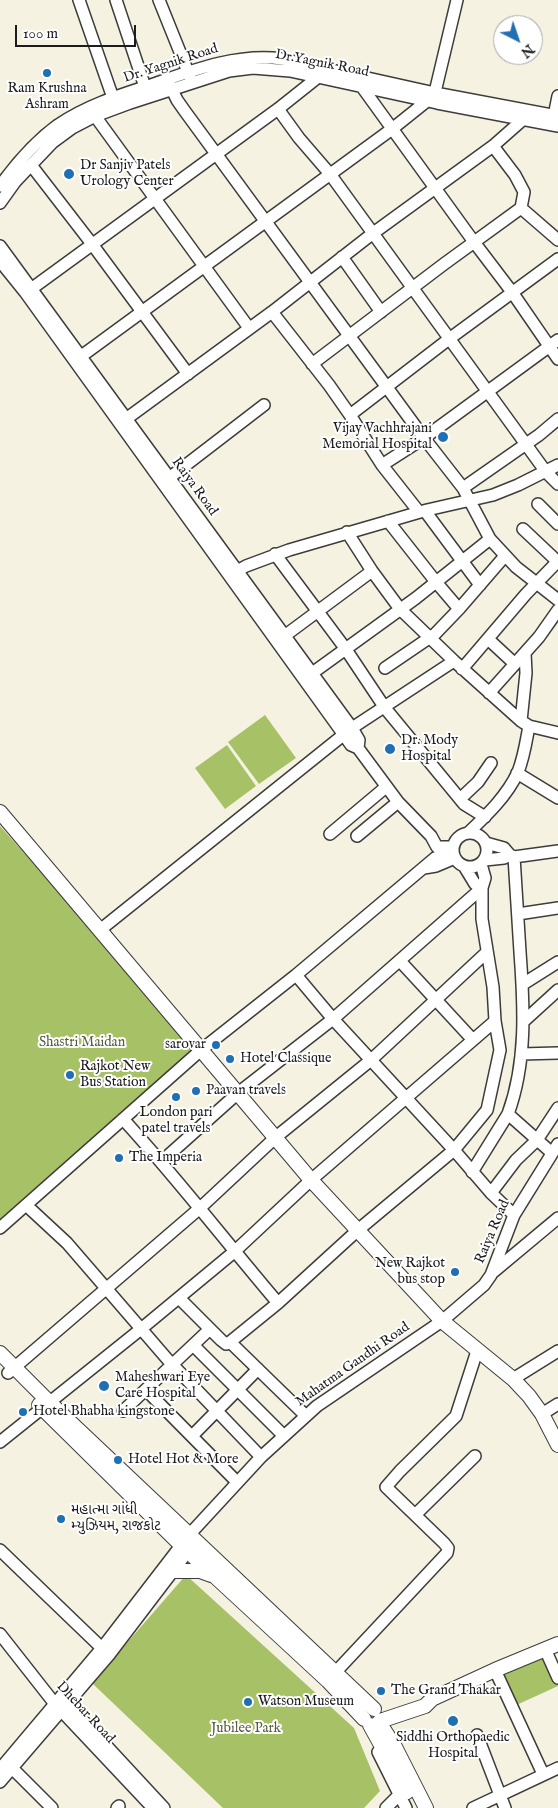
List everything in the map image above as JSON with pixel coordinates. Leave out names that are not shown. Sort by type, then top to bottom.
[{"type":"main road","points":[[0,812],[311,1180],[442,1321],[513,1379],[529,1396],[542,1414],[558,1445]]},
{"type":"main road","points":[[4,1362],[45,1405],[190,1540],[374,1718],[382,1737],[426,1808]]},
{"type":"main road","points":[[190,1540],[214,1576],[332,1676]]},
{"type":"main road","points":[[174,1571],[200,1571],[214,1576]]},
{"type":"main road","points":[[374,1718],[425,1706],[432,1699],[551,1647]]},
{"type":"main road","points":[[391,1751],[415,1808]]},
{"type":"street","points":[[79,0],[113,98]]},
{"type":"street","points":[[116,0],[145,87]]},
{"type":"street","points":[[159,0],[190,77]]},
{"type":"street","points":[[78,359],[392,129],[431,97],[457,0]]},
{"type":"street","name":"Dr. Yagnik Road","points":[[0,186],[33,148],[57,126],[89,107],[145,87],[169,84],[190,77],[217,63],[241,59],[270,57],[431,97],[556,120]]},
{"type":"street","name":"Dr.Yagnik Road","points":[[190,77],[253,68],[274,69],[362,87],[431,97]]},
{"type":"street","points":[[28,291],[278,109],[317,78]]},
{"type":"street","points":[[0,203],[15,182],[59,137],[96,116],[169,84],[184,110],[348,336],[463,488],[490,540],[504,556],[558,600]]},
{"type":"street","points":[[362,87],[474,242],[554,343],[558,359]]},
{"type":"street","points":[[556,120],[558,96]]},
{"type":"street","points":[[278,109],[299,138],[330,174],[546,472],[558,484]]},
{"type":"street","points":[[96,116],[154,199],[249,328]]},
{"type":"street","points":[[126,419],[272,312],[342,256],[493,146],[527,116]]},
{"type":"street","points":[[312,364],[522,208],[524,192],[515,174],[493,146]]},
{"type":"street","points":[[31,165],[188,374]]},
{"type":"street","points":[[522,208],[558,240]]},
{"type":"street","name":"Raiya Road","points":[[0,246],[28,291],[348,732],[359,740],[358,748],[386,787],[431,836],[437,847],[456,852]]},
{"type":"street","points":[[342,256],[381,312]]},
{"type":"street","points":[[350,415],[558,259]]},
{"type":"street","name":"Raiya Road","points":[[0,261],[28,291]]},
{"type":"street","points":[[272,312],[350,415],[382,465],[480,585]]},
{"type":"street","points":[[382,465],[489,392],[554,343]]},
{"type":"street","name":"Raiya Road","points":[[78,359],[126,419],[234,573]]},
{"type":"street","points":[[169,478],[264,405]]},
{"type":"street","points":[[463,488],[488,472],[558,419]]},
{"type":"street","points":[[234,573],[275,554],[347,532],[510,488],[558,465]]},
{"type":"street","points":[[538,504],[558,524]]},
{"type":"street","points":[[388,521],[459,609]]},
{"type":"street","points":[[100,930],[348,732],[458,665],[488,639],[558,561],[523,529]]},
{"type":"street","points":[[347,532],[372,571],[400,609],[429,638],[525,724],[558,733]]},
{"type":"street","points":[[312,674],[462,563],[490,540]]},
{"type":"street","points":[[275,554],[318,610],[385,708],[460,800],[485,816]]},
{"type":"street","points":[[385,668],[429,638],[459,609],[504,556]]},
{"type":"street","points":[[281,639],[372,571]]},
{"type":"street","points":[[489,693],[539,637],[558,610]]},
{"type":"street","name":"Raiya Road","points":[[281,639],[312,674],[348,732]]},
{"type":"street","points":[[488,639],[515,664]]},
{"type":"street","points":[[482,888],[475,884],[456,852],[458,837],[468,833],[497,804],[518,773],[525,750],[525,653]]},
{"type":"street","points":[[460,800],[474,787],[491,763]]},
{"type":"street","points":[[518,773],[558,798]]},
{"type":"street","points":[[330,834],[386,787]]},
{"type":"street","points":[[357,836],[398,802]]},
{"type":"street","points":[[468,833],[479,835],[486,843],[504,848],[512,856],[518,914],[524,1021],[521,1054],[512,1104],[508,1114],[472,1172]]},
{"type":"street","points":[[179,1298],[226,1344],[230,1342],[278,1303],[358,1230],[454,1150],[487,1110],[500,1050],[495,1022],[493,987],[482,919],[482,888],[485,878],[483,862],[487,854],[486,843]]},
{"type":"street","points":[[456,852],[472,867],[483,862],[512,856],[558,851]]},
{"type":"street","points":[[0,1228],[201,1050],[296,975],[422,869],[436,866],[456,852]]},
{"type":"street","points":[[162,1161],[238,1093],[333,1019],[482,888]]},
{"type":"street","points":[[518,914],[557,911]]},
{"type":"street","points":[[4,1362],[106,1288],[200,1208],[276,1137],[371,1060],[488,952]]},
{"type":"street","points":[[400,961],[473,1040]]},
{"type":"street","points":[[523,984],[558,962]]},
{"type":"street","points":[[296,975],[333,1019],[514,1216]]},
{"type":"street","points":[[524,1021],[558,990]]},
{"type":"street","points":[[0,1442],[234,1252],[311,1180],[495,1022]]},
{"type":"street","points":[[521,1054],[558,1053]]},
{"type":"street","points":[[491,1193],[516,1160],[537,1140],[558,1108]]},
{"type":"street","points":[[508,1114],[537,1140],[555,1149]]},
{"type":"street","points":[[123,1119],[162,1161],[234,1252],[278,1303]]},
{"type":"street","name":"Raiya Road","points":[[442,1321],[476,1293],[491,1274],[514,1216],[555,1149]]},
{"type":"street","points":[[26,1205],[67,1243],[173,1365],[261,1457]]},
{"type":"street","points":[[491,1274],[558,1218]]},
{"type":"street","name":"Mahatma Gandhi Road","points":[[190,1540],[237,1482],[261,1457],[317,1406],[442,1321]]},
{"type":"street","points":[[123,1410],[210,1329]]},
{"type":"street","points":[[230,1342],[306,1416]]},
{"type":"street","points":[[194,1345],[284,1436]]},
{"type":"street","points":[[332,1676],[448,1553],[448,1548],[444,1543],[386,1487],[456,1416],[477,1351]]},
{"type":"street","points":[[513,1379],[558,1351]]},
{"type":"street","points":[[192,1436],[258,1368]]},
{"type":"street","points":[[146,1390],[237,1482]]},
{"type":"street","points":[[542,1414],[558,1404]]},
{"type":"street","points":[[416,1515],[475,1456]]},
{"type":"street","points":[[0,1782],[61,1704],[174,1571],[190,1540]]},
{"type":"street","points":[[105,1652],[190,1540]]},
{"type":"street","points":[[0,1550],[105,1652]]},
{"type":"street","name":"Dhebar Road","points":[[0,1634],[153,1808]]},
{"type":"street","points":[[551,1647],[558,1678]]},
{"type":"street","points":[[495,1670],[543,1774]]},
{"type":"street","points":[[0,1769],[61,1704]]},
{"type":"street","name":"Dhebar Road","points":[[61,1704],[164,1808]]},
{"type":"street","points":[[477,1735],[505,1808]]},
{"type":"street","points":[[406,1808],[377,1750],[382,1737],[393,1736],[396,1739],[432,1808]]},
{"type":"street","points":[[12,1768],[52,1808]]},
{"type":"street","points":[[473,1808],[558,1768]]},
{"type":"street","points":[[386,1808],[399,1795]]},
{"type":"green space","points":[[265,715],[296,758],[259,784],[228,742]]},
{"type":"green space","points":[[227,745],[256,786],[225,809],[195,768]]},
{"type":"green space","name":"Shastri Maidan","points":[[0,826],[99,937],[192,1035],[202,1040],[205,1046],[0,1226]]},
{"type":"green space","name":"Jubilee Park","points":[[186,1575],[354,1728],[380,1791],[364,1808],[223,1808],[92,1683]]},
{"type":"green space","points":[[545,1649],[558,1681],[558,1686],[512,1707],[495,1670]]},
{"type":"place","name":"Ram Krushna Ashram","points":[[47,73]]},
{"type":"place","name":"Dr Sanjiv Patels Urology Center","points":[[69,174]]},
{"type":"place","name":"Vijay Vachhrajani Memorial Hospital","points":[[443,437]]},
{"type":"place","name":"Dr. Mody Hospital","points":[[390,749]]},
{"type":"place","name":"sarovar","points":[[216,1045]]},
{"type":"place","name":"Hotel Classique","points":[[230,1059]]},
{"type":"place","name":"Rajkot New Bus Station","points":[[70,1075]]},
{"type":"place","name":"Paavan travels","points":[[196,1091]]},
{"type":"place","name":"London pari patel travels","points":[[176,1097]]},
{"type":"place","name":"The Imperia","points":[[119,1158]]},
{"type":"place","name":"New Rajkot bus stop","points":[[455,1272]]},
{"type":"place","name":"Maheshwari Eye Care Hospital","points":[[104,1386]]},
{"type":"place","name":"Hotel Bhabha kingstone","points":[[23,1412]]},
{"type":"place","name":"Hotel Hot & More","points":[[118,1460]]},
{"type":"place","name":"મહાત્મા ગાંધી મ્યુઝિયમ, રાજકોટ","points":[[61,1519]]},
{"type":"place","name":"The Grand Thakar","points":[[381,1691]]},
{"type":"place","name":"Watson Museum","points":[[248,1702]]},
{"type":"place","name":"Siddhi Orthopaedic Hospital","points":[[453,1721]]}]
